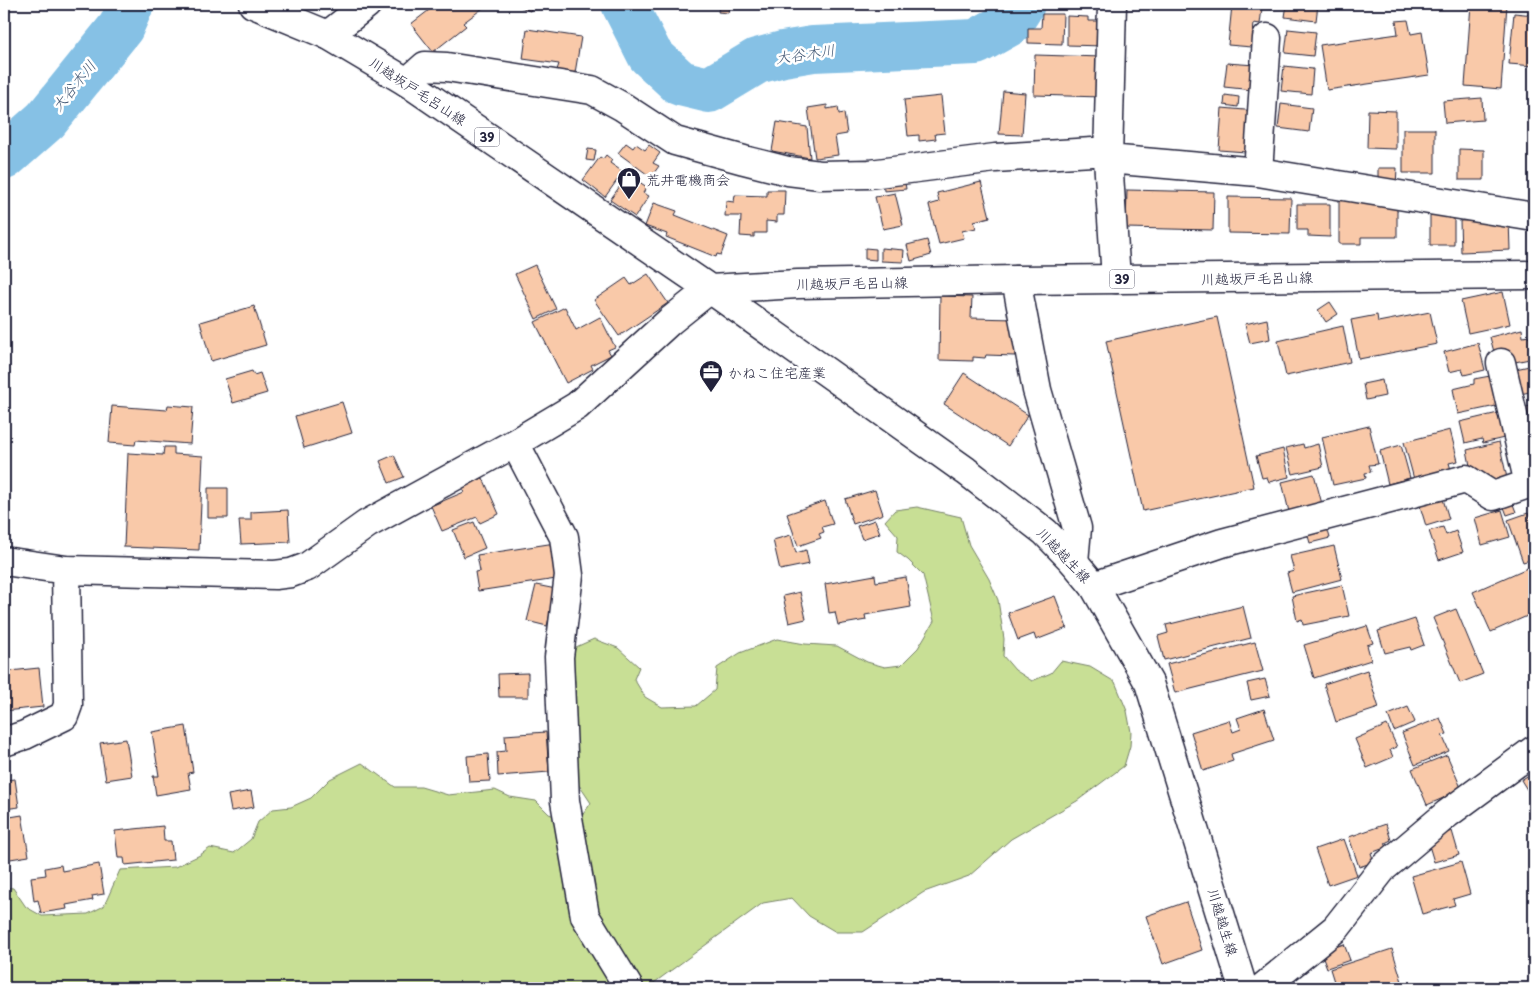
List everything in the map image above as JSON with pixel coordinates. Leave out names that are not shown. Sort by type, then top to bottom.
[{"type":"street","name":"川越坂戸毛呂山線","points":[[253,4],[328,35],[407,82],[710,289],[798,284],[1016,280],[1534,275]]},
{"type":"street","points":[[328,35],[367,4]]},
{"type":"street","points":[[1112,4],[1108,155],[1116,279]]},
{"type":"street","points":[[1258,172],[1267,38]]},
{"type":"street","points":[[407,82],[425,66],[447,67],[592,90],[623,107],[675,141],[744,160],[820,175],[870,174],[995,158],[1108,155],[1258,172],[1534,217]]},
{"type":"street","points":[[1016,280],[1037,390],[1077,528],[1074,562]]},
{"type":"street","points":[[4,561],[66,570],[291,574],[307,567],[367,524],[515,443],[577,406],[670,320],[710,289]]},
{"type":"street","name":"川越越生線","points":[[710,289],[1006,501],[1045,532],[1094,586],[1149,683],[1243,988]]},
{"type":"street","points":[[1094,586],[1222,543],[1466,480],[1493,496],[1532,483],[1501,363]]},
{"type":"street","points":[[515,443],[564,536],[570,575],[559,658],[565,801],[585,916],[628,988]]},
{"type":"street","points":[[4,742],[25,735],[64,716],[68,705],[66,570]]},
{"type":"street","points":[[1262,988],[1336,928],[1383,868],[1447,814],[1534,750]]},
{"type":"green space","points":[[917,507],[961,517],[969,545],[989,579],[998,600],[1004,639],[1003,656],[1015,670],[1032,681],[1051,673],[1061,661],[1090,667],[1115,682],[1127,711],[1131,732],[1130,746],[1124,766],[1077,801],[1011,839],[969,876],[924,892],[863,932],[836,932],[809,916],[792,898],[763,903],[647,988],[4,988],[4,887],[13,888],[26,907],[42,916],[88,914],[104,906],[120,870],[175,867],[210,848],[234,853],[251,839],[258,822],[273,809],[291,807],[311,798],[330,779],[362,763],[395,787],[421,787],[448,795],[495,790],[510,797],[536,801],[549,814],[576,824],[591,803],[573,776],[575,681],[568,665],[576,647],[594,639],[618,648],[639,667],[634,679],[645,697],[662,707],[696,706],[715,690],[717,668],[740,653],[777,639],[805,644],[837,646],[867,662],[885,667],[901,665],[918,648],[934,621],[923,575],[897,552],[898,536],[885,521],[895,510]]},
{"type":"building","points":[[437,4],[487,5],[463,23],[466,26],[433,52],[411,24]]},
{"type":"building","points":[[515,4],[534,4],[530,11]]},
{"type":"building","points":[[704,4],[730,4],[728,13],[718,12],[719,7]]},
{"type":"building","points":[[1287,4],[1318,4],[1316,21],[1285,17]]},
{"type":"building","points":[[1471,4],[1507,4],[1501,89],[1465,86]]},
{"type":"building","points":[[1232,5],[1262,8],[1260,24],[1254,23],[1252,47],[1228,45]]},
{"type":"building","points":[[1514,13],[1534,15],[1534,66],[1509,64]]},
{"type":"building","points":[[1042,14],[1063,14],[1062,44],[1028,43],[1028,28],[1041,28]]},
{"type":"building","points":[[1067,16],[1088,17],[1088,21],[1103,21],[1103,46],[1067,45]]},
{"type":"building","points":[[1408,20],[1411,34],[1422,32],[1429,75],[1327,90],[1320,45],[1398,34],[1396,21]]},
{"type":"building","points":[[527,29],[581,37],[575,73],[557,70],[559,64],[523,59]]},
{"type":"building","points":[[1288,29],[1316,32],[1313,56],[1285,53]]},
{"type":"building","points":[[1035,55],[1102,57],[1101,97],[1034,95]]},
{"type":"building","points":[[1227,63],[1255,65],[1253,90],[1224,87]]},
{"type":"building","points":[[1284,66],[1313,69],[1311,94],[1281,91]]},
{"type":"building","points":[[1003,91],[1025,93],[1022,135],[999,134]]},
{"type":"building","points":[[1225,95],[1239,97],[1238,107],[1224,105]]},
{"type":"building","points":[[941,96],[945,133],[935,134],[936,139],[919,141],[919,135],[908,136],[904,100]]},
{"type":"building","points":[[1482,98],[1483,120],[1445,123],[1443,101]]},
{"type":"building","points":[[1281,104],[1312,108],[1309,132],[1278,128]]},
{"type":"building","points":[[827,105],[827,109],[838,107],[839,114],[844,113],[847,134],[835,136],[838,155],[815,158],[808,108]]},
{"type":"building","points":[[1222,108],[1256,111],[1246,152],[1219,150]]},
{"type":"building","points":[[1368,110],[1396,111],[1396,149],[1367,148]]},
{"type":"building","points":[[777,122],[807,127],[810,158],[772,151]]},
{"type":"building","points":[[1403,129],[1435,129],[1435,173],[1403,173]]},
{"type":"building","points":[[626,143],[633,148],[636,144],[645,150],[649,145],[660,153],[653,163],[659,166],[651,177],[618,153]]},
{"type":"building","points":[[588,149],[596,150],[594,161],[586,160]]},
{"type":"building","points":[[1459,149],[1484,150],[1484,180],[1459,180]]},
{"type":"building","points":[[606,155],[612,160],[610,163],[623,172],[605,197],[583,180],[600,157],[603,159]]},
{"type":"building","points":[[1378,168],[1397,168],[1396,186],[1378,186]]},
{"type":"building","points":[[628,175],[647,187],[643,193],[649,196],[635,217],[610,200]]},
{"type":"building","points":[[904,177],[906,189],[884,191],[883,179]]},
{"type":"building","points":[[981,182],[990,217],[974,221],[976,228],[962,231],[964,238],[939,244],[929,205],[939,202],[937,193]]},
{"type":"building","points":[[767,190],[785,190],[784,215],[777,215],[777,222],[766,221],[766,233],[754,233],[754,237],[740,236],[741,216],[725,216],[726,201],[734,202],[735,195],[767,196]]},
{"type":"building","points":[[1127,190],[1214,192],[1213,230],[1126,228]]},
{"type":"building","points":[[895,193],[903,225],[883,229],[875,197]]},
{"type":"building","points":[[1228,197],[1291,198],[1290,234],[1228,233]]},
{"type":"building","points":[[1339,200],[1397,201],[1397,237],[1361,237],[1361,244],[1339,244]]},
{"type":"building","points":[[654,203],[677,211],[675,215],[728,236],[721,255],[717,254],[716,257],[666,237],[667,234],[645,226]]},
{"type":"building","points":[[1297,204],[1330,204],[1330,237],[1308,236],[1308,230],[1297,230]]},
{"type":"building","points":[[1430,213],[1454,213],[1454,245],[1430,245]]},
{"type":"building","points":[[1509,219],[1510,250],[1461,252],[1460,221]]},
{"type":"building","points":[[927,240],[931,255],[911,261],[907,245]]},
{"type":"building","points":[[865,248],[876,249],[876,260],[865,259]]},
{"type":"building","points":[[881,248],[904,250],[903,262],[881,261]]},
{"type":"building","points":[[535,265],[556,309],[536,319],[515,274]]},
{"type":"building","points":[[648,274],[668,303],[619,336],[594,300],[626,278],[631,285]]},
{"type":"building","points":[[1503,292],[1510,324],[1468,333],[1461,301]]},
{"type":"building","points":[[940,296],[972,297],[971,318],[1015,319],[1015,356],[986,355],[985,358],[973,357],[973,361],[939,360]]},
{"type":"building","points":[[1330,302],[1338,314],[1326,322],[1318,310]]},
{"type":"building","points":[[254,306],[266,345],[211,361],[200,322]]},
{"type":"building","points":[[565,307],[576,330],[600,317],[615,347],[608,350],[611,355],[591,365],[593,369],[566,383],[535,322]]},
{"type":"building","points":[[1430,312],[1437,344],[1359,359],[1351,320],[1377,315],[1378,322]]},
{"type":"building","points":[[1217,317],[1254,487],[1143,511],[1106,341]]},
{"type":"building","points":[[1267,319],[1270,339],[1250,343],[1245,324]]},
{"type":"building","points":[[1343,326],[1350,362],[1286,376],[1278,341]]},
{"type":"building","points":[[1522,329],[1523,337],[1530,336],[1531,341],[1534,340],[1534,358],[1506,364],[1494,352],[1490,337]]},
{"type":"building","points":[[1478,343],[1485,370],[1464,375],[1462,369],[1449,372],[1444,352]]},
{"type":"building","points":[[1534,365],[1534,391],[1516,395],[1511,370]]},
{"type":"building","points":[[252,371],[254,375],[260,373],[267,393],[233,403],[225,379]]},
{"type":"building","points":[[964,373],[1028,415],[1008,446],[944,404]]},
{"type":"building","points":[[1490,376],[1496,406],[1458,414],[1453,389],[1474,384],[1474,379]]},
{"type":"building","points":[[1382,380],[1385,396],[1366,400],[1363,384]]},
{"type":"building","points":[[342,402],[352,433],[304,448],[295,416]]},
{"type":"building","points":[[168,405],[193,407],[190,444],[136,440],[135,445],[109,443],[112,406],[167,410]]},
{"type":"building","points":[[1534,405],[1534,424],[1526,426],[1522,408]]},
{"type":"building","points":[[1498,413],[1504,438],[1483,443],[1482,439],[1465,443],[1460,422]]},
{"type":"building","points":[[1369,426],[1378,464],[1369,465],[1371,472],[1365,473],[1366,478],[1333,485],[1322,437]]},
{"type":"building","points":[[1450,430],[1458,461],[1449,463],[1452,473],[1415,483],[1404,442]]},
{"type":"building","points":[[1499,442],[1507,478],[1488,482],[1480,477],[1478,469],[1471,471],[1467,450]]},
{"type":"building","points":[[1303,444],[1304,448],[1318,444],[1323,467],[1293,474],[1286,448]]},
{"type":"building","points":[[1401,445],[1410,478],[1388,484],[1380,451]]},
{"type":"building","points":[[164,447],[174,447],[174,454],[203,456],[199,550],[124,547],[128,453],[163,455]]},
{"type":"building","points":[[1283,449],[1289,477],[1269,482],[1267,477],[1262,478],[1256,456]]},
{"type":"building","points":[[394,455],[404,477],[389,483],[380,461]]},
{"type":"building","points":[[1314,474],[1322,504],[1289,512],[1282,482]]},
{"type":"building","points":[[483,478],[499,514],[480,523],[477,517],[442,531],[431,506],[464,492],[462,487]]},
{"type":"building","points":[[208,488],[228,488],[228,518],[208,518]]},
{"type":"building","points":[[875,490],[883,514],[853,524],[845,499]]},
{"type":"building","points":[[1443,499],[1449,519],[1426,526],[1420,506]]},
{"type":"building","points":[[1511,499],[1516,512],[1507,515],[1502,502]]},
{"type":"building","points":[[825,501],[833,524],[822,527],[824,532],[819,534],[821,538],[798,546],[787,514]]},
{"type":"building","points":[[288,510],[290,542],[241,544],[239,520],[251,520],[251,512]]},
{"type":"building","points":[[1502,510],[1510,537],[1482,545],[1475,518]]},
{"type":"building","points":[[1528,513],[1530,518],[1534,516],[1534,559],[1523,562],[1508,520]]},
{"type":"building","points":[[875,520],[880,533],[862,539],[857,526]]},
{"type":"building","points":[[474,522],[485,548],[464,557],[453,530]]},
{"type":"building","points":[[1326,524],[1330,538],[1310,543],[1306,529]]},
{"type":"building","points":[[1443,527],[1446,535],[1456,531],[1463,552],[1439,560],[1429,531]]},
{"type":"building","points":[[791,535],[796,553],[806,550],[809,564],[780,570],[773,540]]},
{"type":"building","points":[[555,543],[556,579],[478,591],[475,572],[480,571],[477,555]]},
{"type":"building","points":[[1334,546],[1342,579],[1292,592],[1287,573],[1294,571],[1290,556]]},
{"type":"building","points":[[1534,565],[1534,613],[1491,632],[1473,592]]},
{"type":"building","points":[[875,575],[876,582],[906,577],[911,607],[865,615],[866,620],[838,625],[835,612],[829,613],[825,584]]},
{"type":"building","points":[[536,585],[556,589],[547,626],[527,621]]},
{"type":"building","points":[[1342,585],[1349,616],[1303,625],[1302,619],[1297,621],[1292,596]]},
{"type":"building","points":[[800,592],[806,619],[789,623],[783,596]]},
{"type":"building","points":[[1055,596],[1067,628],[1036,640],[1034,634],[1018,640],[1008,613]]},
{"type":"building","points":[[1243,606],[1251,638],[1164,660],[1158,636],[1168,633],[1166,625]]},
{"type":"building","points":[[1456,609],[1483,674],[1460,683],[1433,618]]},
{"type":"building","points":[[1415,619],[1424,645],[1411,650],[1410,647],[1385,653],[1378,631]]},
{"type":"building","points":[[1367,626],[1373,643],[1367,645],[1371,660],[1314,678],[1304,645]]},
{"type":"building","points":[[1255,642],[1263,671],[1175,693],[1167,664]]},
{"type":"building","points":[[4,665],[9,665],[10,671],[39,668],[43,707],[4,711]]},
{"type":"building","points":[[1367,670],[1379,708],[1336,722],[1324,684]]},
{"type":"building","points":[[528,673],[528,697],[499,697],[498,674]]},
{"type":"building","points":[[1265,679],[1270,696],[1251,700],[1247,683]]},
{"type":"building","points":[[1408,707],[1415,722],[1394,731],[1388,715]]},
{"type":"building","points":[[1264,709],[1274,740],[1231,754],[1233,761],[1203,771],[1191,732],[1229,720],[1233,732],[1241,729],[1237,718]]},
{"type":"building","points":[[1440,718],[1447,734],[1442,735],[1449,751],[1415,765],[1402,733]]},
{"type":"building","points":[[1387,725],[1397,747],[1390,750],[1393,757],[1367,768],[1355,739]]},
{"type":"building","points":[[186,726],[193,772],[188,773],[191,789],[156,795],[153,776],[159,776],[152,732]]},
{"type":"building","points":[[546,732],[549,772],[498,776],[497,752],[506,751],[505,735]]},
{"type":"building","points":[[126,739],[132,776],[106,780],[100,743]]},
{"type":"building","points":[[488,754],[490,781],[469,782],[467,756]]},
{"type":"building","points":[[1447,755],[1462,790],[1427,805],[1412,769]]},
{"type":"building","points":[[1534,762],[1534,801],[1521,780],[1532,773],[1528,766]]},
{"type":"building","points":[[15,779],[19,807],[4,809],[4,780]]},
{"type":"building","points":[[251,791],[254,807],[231,811],[228,795]]},
{"type":"building","points":[[22,815],[29,856],[4,860],[4,818]]},
{"type":"building","points":[[1386,824],[1391,840],[1385,843],[1387,847],[1371,853],[1374,862],[1359,867],[1349,837]]},
{"type":"building","points":[[163,826],[164,841],[171,841],[173,860],[125,865],[124,858],[118,858],[115,831]]},
{"type":"building","points":[[1452,831],[1459,855],[1434,862],[1427,839]]},
{"type":"building","points":[[1344,839],[1357,875],[1328,885],[1315,849]]},
{"type":"building","points":[[1461,862],[1470,894],[1453,899],[1455,905],[1422,914],[1411,876]]},
{"type":"building","points":[[99,864],[104,894],[92,896],[93,900],[66,905],[67,909],[41,913],[38,900],[34,901],[31,877],[46,875],[45,868],[61,865],[62,871]]},
{"type":"building","points":[[1186,902],[1202,950],[1163,964],[1146,916]]},
{"type":"building","points":[[1344,944],[1350,960],[1327,968],[1321,952]]},
{"type":"building","points":[[1392,949],[1404,988],[1336,988],[1330,969]]},
{"type":"waterway","name":"大谷木川","points":[[4,157],[46,120],[121,27],[131,4]]},
{"type":"waterway","name":"大谷木川","points":[[624,4],[650,55],[680,83],[709,90],[757,61],[783,54],[813,49],[976,42],[1010,23],[1022,4]]},
{"type":"place","name":"荒井電機商会","points":[[629,200]]},
{"type":"place","name":"かねこ住宅産業","points":[[711,393]]}]
